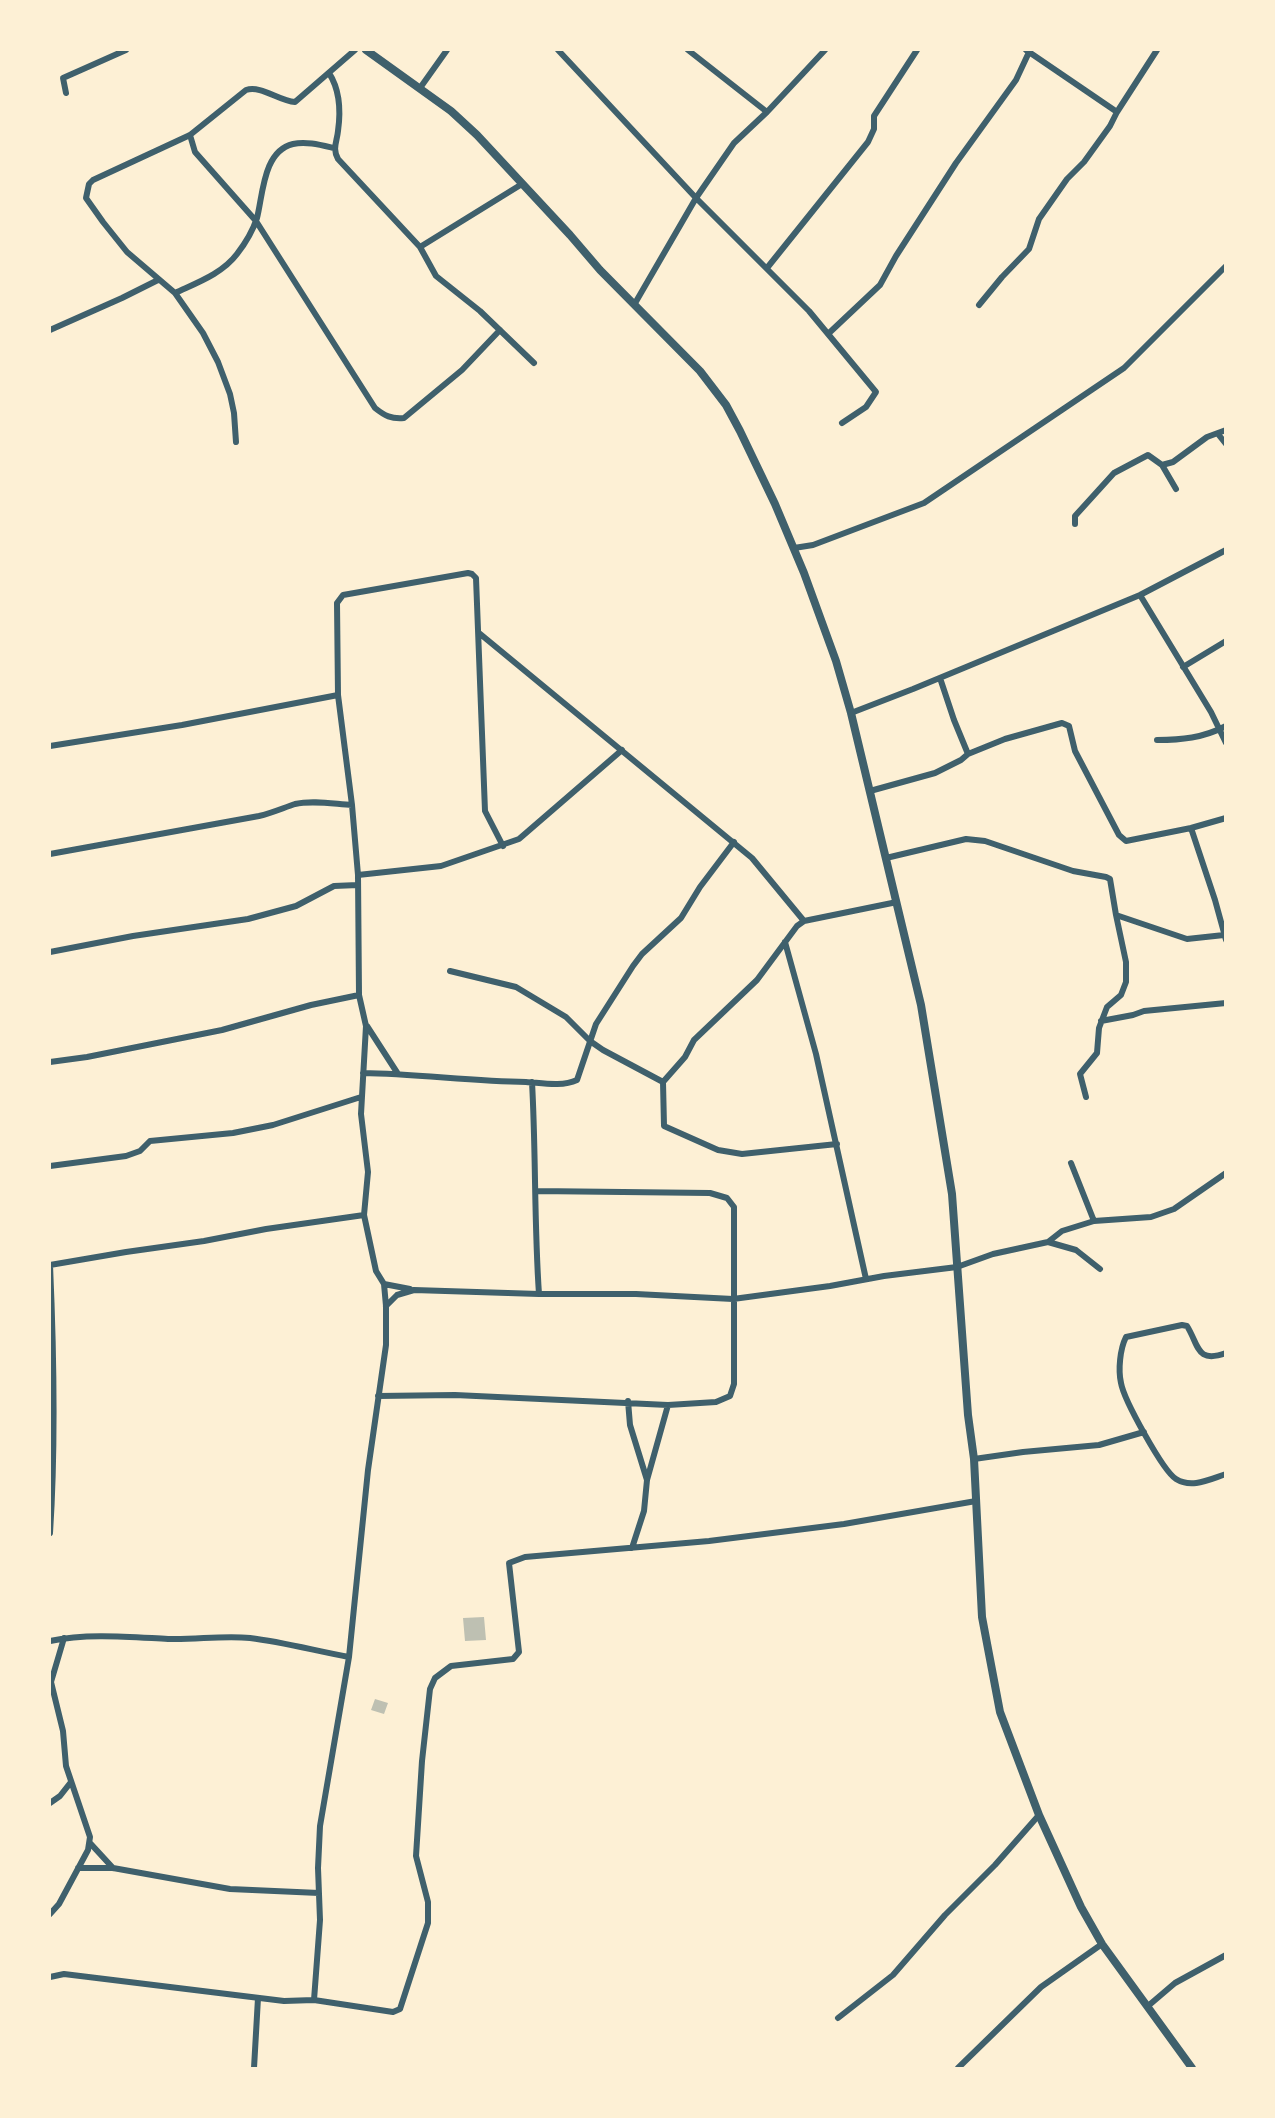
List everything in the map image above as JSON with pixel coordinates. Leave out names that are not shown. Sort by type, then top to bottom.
[{"type":"street","points":[[66,93],[63,78],[126,50]]},
{"type":"street","points":[[236,442],[230,394],[218,362],[203,333],[175,293],[127,252],[86,198],[87,189],[93,180],[190,135],[246,90],[255,89],[287,102],[294,102],[355,50]]},
{"type":"street","points":[[366,50],[451,111],[477,135],[634,304],[700,371],[726,405],[794,548],[836,661],[851,712],[921,1005],[952,1194],[968,1415],[974,1459],[982,1617],[996,1697],[1004,1726],[1039,1815],[1081,1907],[1102,1944],[1192,2068]]},
{"type":"street","points":[[420,88],[447,50]]},
{"type":"street","points":[[558,50],[696,198],[809,311],[876,392],[866,407],[842,423]]},
{"type":"street","points":[[688,50],[767,112]]},
{"type":"street","points":[[634,304],[696,198],[734,143],[767,112],[825,50]]},
{"type":"street","points":[[766,268],[868,142],[874,129],[874,116],[917,50]]},
{"type":"street","points":[[828,334],[880,285],[956,163],[1016,80],[1029,50],[1117,112]]},
{"type":"street","points":[[979,305],[1029,249],[1039,219],[1067,179],[1084,162],[1110,126],[1157,50]]},
{"type":"street","points":[[328,73],[336,84],[339,96],[338,131],[334,148],[338,159],[420,247],[436,276],[480,311],[534,363]]},
{"type":"street","points":[[190,135],[195,152],[256,221],[375,408],[392,419],[404,418],[462,370],[500,330]]},
{"type":"street","points":[[175,293],[219,271],[237,255],[256,221],[265,180],[272,160],[280,150],[292,144],[304,143],[334,148]]},
{"type":"street","points":[[420,247],[522,184]]},
{"type":"street","points":[[794,548],[813,545],[924,503],[1124,368],[1226,266]]},
{"type":"street","points":[[50,330],[158,280]]},
{"type":"street","points":[[1162,465],[1173,462],[1207,437],[1226,430]]},
{"type":"street","points":[[1218,434],[1226,444]]},
{"type":"street","points":[[1075,524],[1075,516],[1114,474],[1148,455],[1162,465],[1176,489]]},
{"type":"street","points":[[851,712],[940,678],[1140,595],[1226,550]]},
{"type":"street","points":[[314,2000],[320,1920],[318,1869],[320,1826],[349,1657],[368,1470],[386,1345],[384,1284],[376,1271],[364,1215],[368,1172],[361,1098],[366,1026],[359,996],[358,875],[338,695],[337,603],[340,598],[348,593],[468,573],[476,578],[485,811],[503,846]]},
{"type":"street","points":[[1140,595],[1223,728],[1226,744]]},
{"type":"street","points":[[478,633],[734,842],[758,865],[804,921]]},
{"type":"street","points":[[1183,667],[1226,641]]},
{"type":"street","points":[[940,678],[968,754]]},
{"type":"street","points":[[50,746],[170,727],[338,695]]},
{"type":"street","points":[[870,791],[935,773],[968,754],[1005,739],[1062,723],[1069,726],[1075,751],[1119,835],[1126,841],[1191,828],[1226,818]]},
{"type":"street","points":[[1157,740],[1183,740],[1223,728]]},
{"type":"street","points":[[358,875],[441,866],[503,846],[528,833],[622,750]]},
{"type":"street","points":[[50,854],[259,816],[296,804],[316,802],[352,805]]},
{"type":"street","points":[[1116,915],[1187,939],[1225,938],[1191,828]]},
{"type":"street","points":[[886,858],[966,839],[985,841],[1073,871],[1110,879],[1126,962],[1126,982],[1121,995],[1107,1007],[1101,1021],[1097,1053],[1080,1074],[1086,1097]]},
{"type":"street","points":[[363,1073],[489,1082],[562,1083],[577,1080],[599,1019],[637,960],[681,918],[700,887],[734,842]]},
{"type":"street","points":[[50,952],[133,936],[248,919],[296,906],[334,886],[358,885]]},
{"type":"street","points":[[837,1144],[742,1154],[718,1150],[664,1126],[663,1082],[685,1057],[694,1040],[756,980],[797,926],[804,921],[897,902]]},
{"type":"street","points":[[784,942],[816,1054],[866,1279]]},
{"type":"street","points":[[450,972],[516,987],[566,1017],[590,1041],[603,1050],[663,1082]]},
{"type":"street","points":[[50,1062],[87,1057],[222,1030],[311,1005],[359,996]]},
{"type":"street","points":[[1101,1021],[1144,1011],[1226,1004]]},
{"type":"street","points":[[366,1026],[398,1074]]},
{"type":"street","points":[[532,1082],[536,1191],[534,1228],[539,1294]]},
{"type":"street","points":[[50,1166],[126,1156],[140,1151],[150,1141],[224,1134],[273,1125],[361,1098]]},
{"type":"street","points":[[1071,1163],[1094,1221]]},
{"type":"street","points":[[384,1284],[414,1290],[636,1294],[733,1299],[957,1267],[993,1254],[1048,1242],[1062,1231],[1094,1221],[1151,1217],[1174,1209],[1226,1173]]},
{"type":"street","points":[[378,1396],[456,1395],[628,1401],[668,1405],[716,1402],[729,1396],[733,1391],[734,1207],[721,1195],[710,1193],[536,1191]]},
{"type":"street","points":[[50,1533],[55,1377],[50,1265],[126,1251],[216,1239],[266,1228],[364,1215]]},
{"type":"street","points":[[1048,1242],[1076,1250],[1100,1269]]},
{"type":"street","points":[[386,1306],[397,1294],[414,1290]]},
{"type":"street","points":[[1226,1353],[1216,1357],[1203,1355],[1198,1351],[1187,1326],[1182,1325],[1126,1337],[1123,1344],[1121,1383],[1144,1432],[1167,1470],[1175,1478],[1195,1484],[1226,1474]]},
{"type":"street","points":[[628,1401],[630,1425],[647,1480]]},
{"type":"street","points":[[632,1548],[644,1511],[647,1480],[668,1405]]},
{"type":"street","points":[[974,1459],[1099,1445],[1144,1432]]},
{"type":"street","points":[[50,1977],[64,1974],[284,2001],[314,2000],[393,2012],[400,2009],[428,1923],[428,1902],[416,1856],[422,1761],[430,1689],[435,1678],[451,1666],[513,1659],[517,1656],[519,1652],[509,1563],[525,1557],[709,1542],[844,1524],[975,1501]]},
{"type":"street","points":[[50,1641],[64,1638],[123,1637],[192,1640],[223,1636],[251,1638],[349,1657]]},
{"type":"street","points":[[50,1914],[78,1869],[90,1843],[66,1766],[63,1731],[51,1682],[64,1638]]},
{"type":"street","points":[[50,1803],[60,1796],[71,1782]]},
{"type":"street","points":[[838,2018],[893,1974],[1039,1815]]},
{"type":"street","points":[[90,1843],[113,1868]]},
{"type":"street","points":[[78,1869],[113,1868],[220,1888],[319,1893]]},
{"type":"street","points":[[958,2068],[1041,1987],[1102,1944]]},
{"type":"street","points":[[1148,2006],[1175,1983],[1226,1955]]},
{"type":"street","points":[[254,2068],[258,1998]]},
{"type":"building","points":[[484,1617],[486,1640],[465,1641],[463,1618]]},
{"type":"building","points":[[375,1699],[388,1703],[384,1714],[371,1710]]}]
